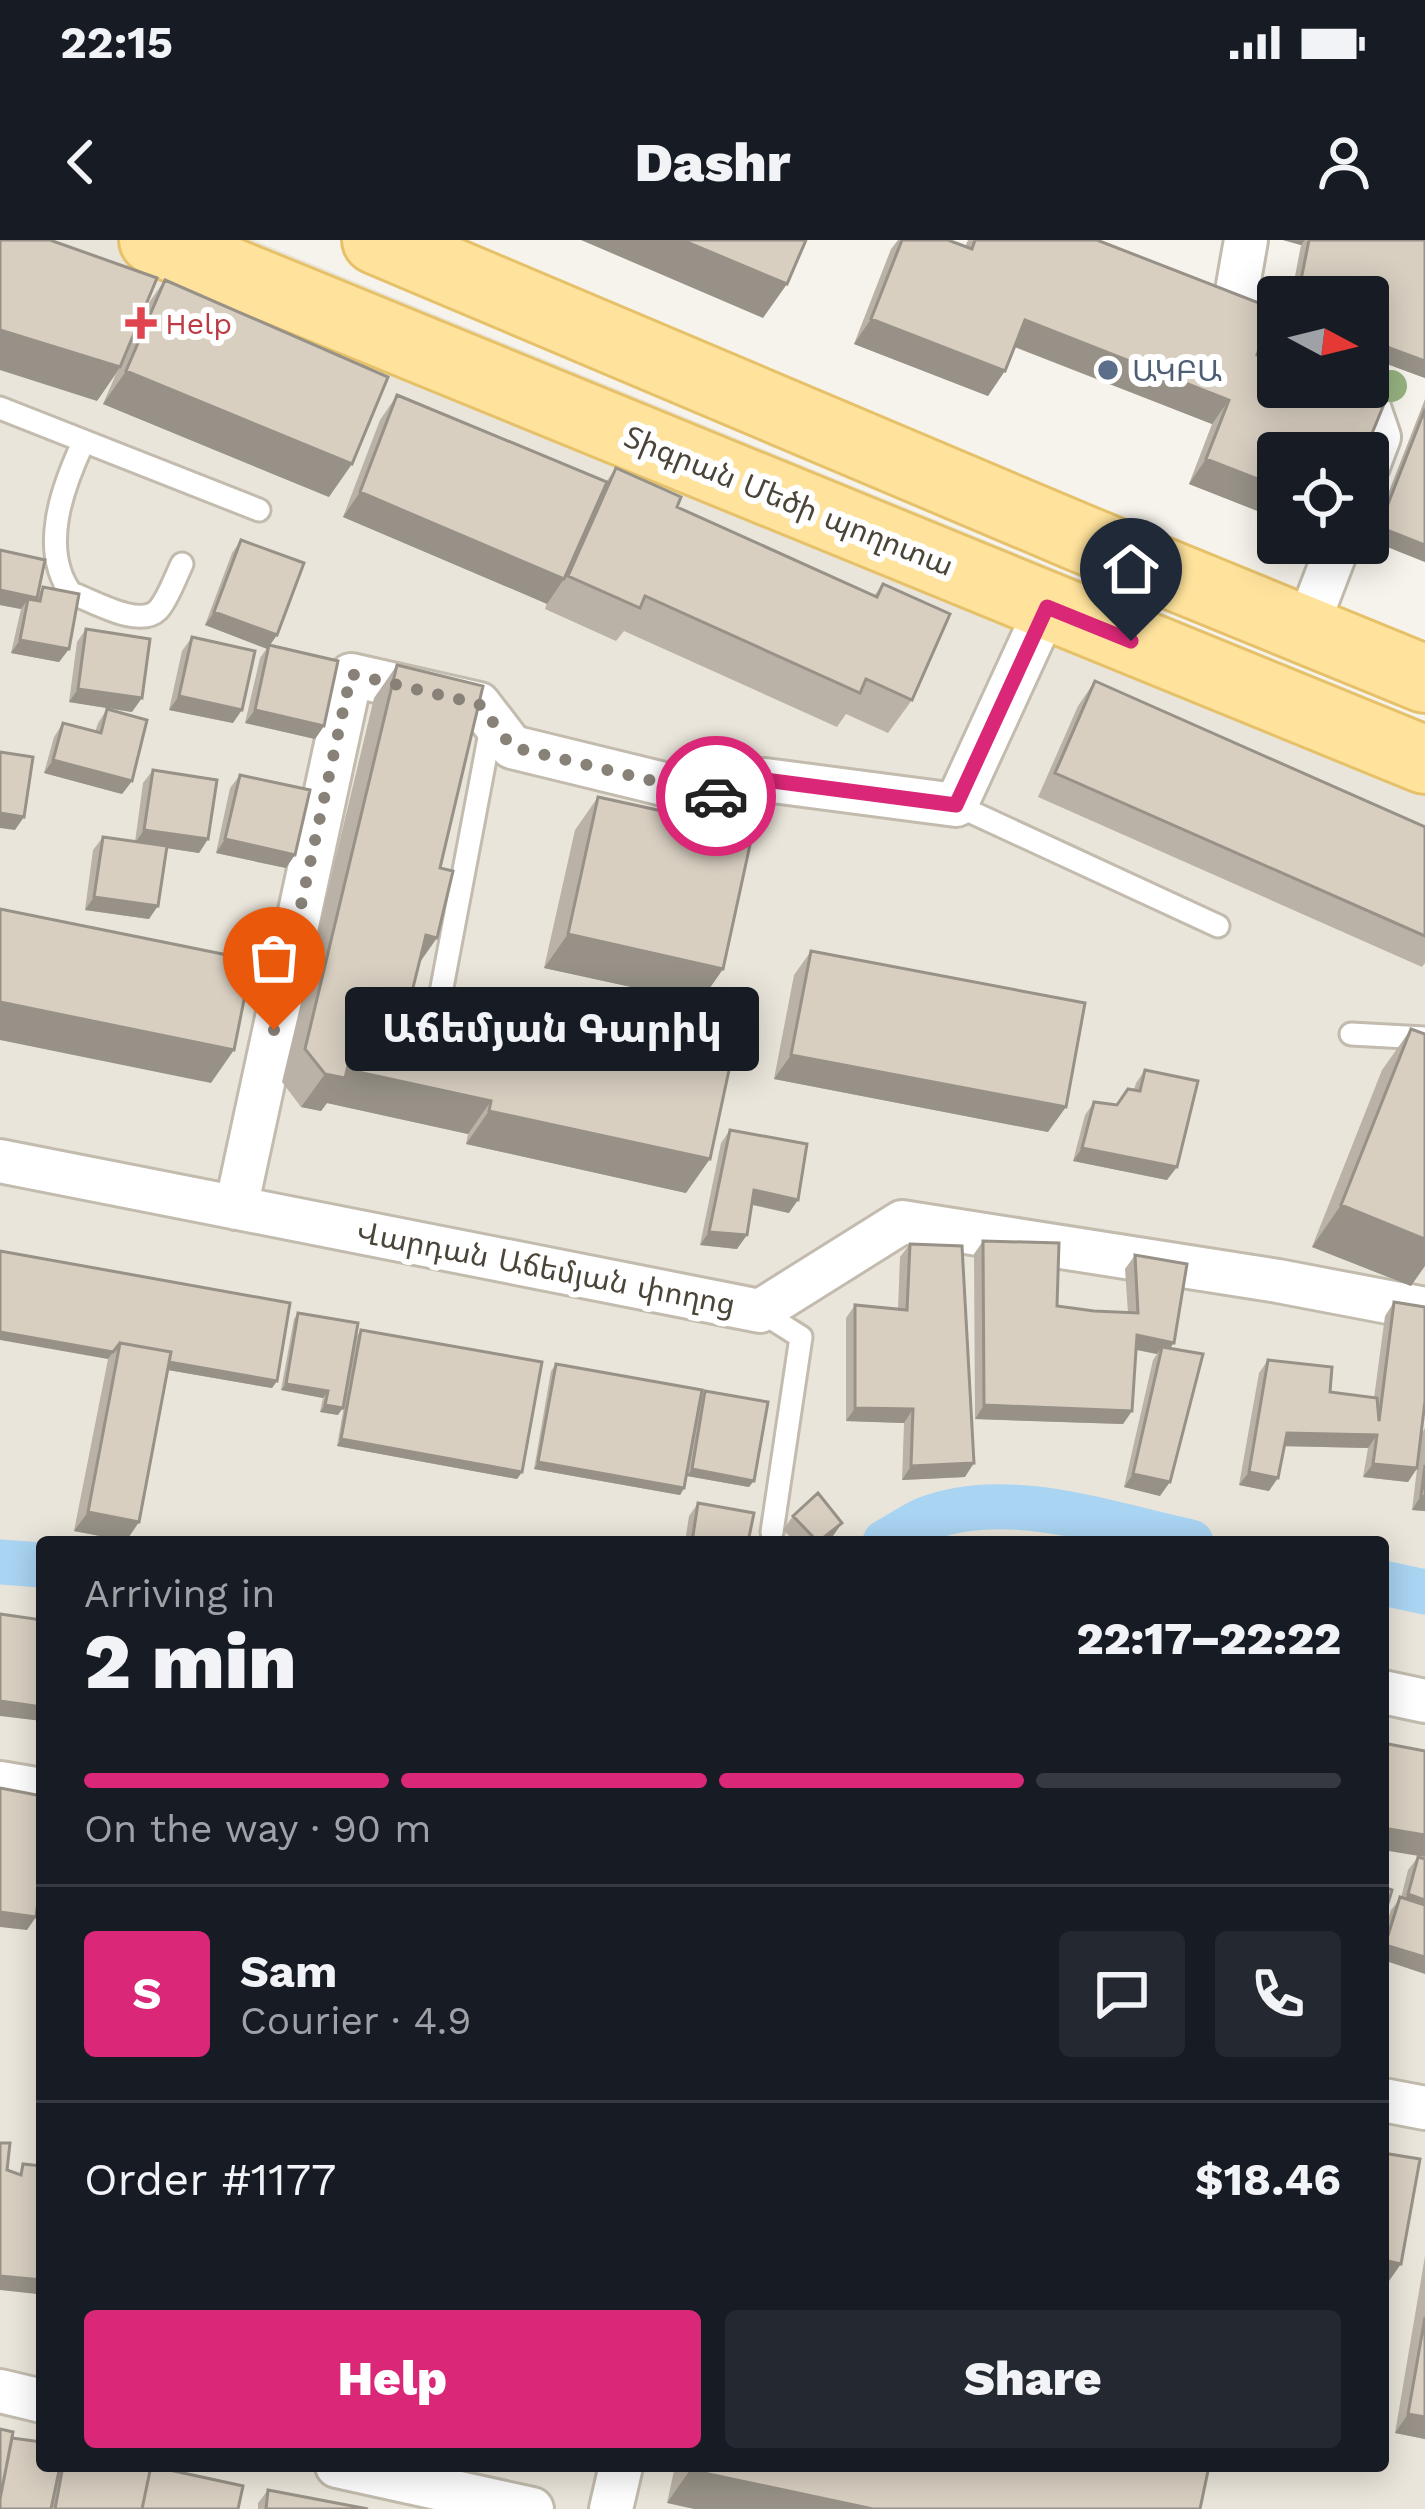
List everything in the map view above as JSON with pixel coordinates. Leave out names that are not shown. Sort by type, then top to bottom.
[{"type":"main road","name":"Տիգրան Մեծի պողոտա","points":[[153,240],[1425,760]]},
{"type":"main road","points":[[376,240],[1425,679]]},
{"type":"street","points":[[1246,240],[1236,297],[1257,316]]},
{"type":"street","points":[[1306,628],[1331,564]]},
{"type":"street","points":[[236,1208],[351,674],[479,704],[512,747],[713,796],[765,780],[956,805],[1047,607]]},
{"type":"street","name":"Վարդան Աճեմյան փողոց","points":[[0,1161],[760,1311],[902,1222],[1425,1309]]},
{"type":"street","points":[[1389,1693],[1425,1701]]},
{"type":"street","points":[[0,1783],[36,1789]]},
{"type":"street","points":[[1389,2101],[1425,2108]]},
{"type":"street","points":[[0,2391],[36,2400]]},
{"type":"street","points":[[364,2472],[532,2509]]},
{"type":"street","points":[[611,2509],[620,2472]]},
{"type":"lane","points":[[0,408],[260,511]]},
{"type":"lane","points":[[83,443],[65,480],[56,533],[58,561],[71,592],[134,616],[148,616],[159,609],[182,564]]},
{"type":"lane","points":[[440,998],[492,721]]},
{"type":"lane","points":[[956,805],[1218,926]]},
{"type":"lane","points":[[1352,1034],[1425,1038]]},
{"type":"lane","points":[[760,1311],[801,1337],[772,1532]]},
{"type":"shaded area","points":[[0,240],[254,240],[1425,721],[1425,2509],[0,2509]]},
{"type":"building","points":[[0,240],[50,240],[157,278],[120,367],[0,330]]},
{"type":"building","points":[[682,240],[806,240],[787,284]]},
{"type":"building","points":[[902,240],[948,240],[972,249],[975,240],[1097,240],[1257,302],[1257,408],[1382,408],[1373,432],[1257,432],[1257,479],[1206,459],[1229,400],[1025,320],[1005,371],[871,319]]},
{"type":"building","points":[[1309,240],[1425,240],[1425,361],[1389,348],[1389,276],[1302,276]]},
{"type":"building","points":[[165,280],[388,377],[352,464],[126,371]]},
{"type":"building","points":[[397,395],[607,482],[564,579],[360,492]]},
{"type":"building","points":[[1425,409],[1425,545],[1389,531],[1389,501]]},
{"type":"building","points":[[616,468],[681,497],[677,507],[877,597],[883,584],[950,614],[912,700],[866,679],[860,693],[645,596],[640,608],[568,576]]},
{"type":"building","points":[[241,540],[304,563],[277,635],[214,612]]},
{"type":"building","points":[[0,550],[45,560],[37,598],[0,590]]},
{"type":"building","points":[[43,587],[79,594],[69,649],[20,640],[28,599],[40,601]]},
{"type":"building","points":[[86,629],[150,639],[142,698],[78,689]]},
{"type":"building","points":[[192,637],[255,651],[242,710],[179,696]]},
{"type":"building","points":[[269,645],[338,661],[324,726],[255,710]]},
{"type":"building","points":[[397,665],[483,686],[440,868],[453,871],[437,938],[426,935],[409,1004],[365,993],[364,998],[506,1030],[508,1021],[729,1070],[710,1159],[489,1111],[491,1101],[349,1070],[349,1061],[345,1078],[325,1074],[305,1049]]},
{"type":"building","points":[[1095,681],[1425,827],[1425,936],[1055,773]]},
{"type":"building","points":[[107,709],[147,720],[132,781],[53,760],[63,723],[101,733]]},
{"type":"building","points":[[0,752],[33,757],[24,817],[0,813]]},
{"type":"building","points":[[153,770],[217,780],[208,839],[144,830]]},
{"type":"building","points":[[240,775],[310,790],[295,855],[225,839]]},
{"type":"building","points":[[598,797],[753,831],[723,969],[568,934]]},
{"type":"building","points":[[103,837],[167,846],[158,906],[94,897]]},
{"type":"building","points":[[0,909],[252,960],[234,1050],[0,1002]]},
{"type":"building","points":[[811,951],[1085,1003],[1066,1107],[791,1055]]},
{"type":"building","points":[[1411,1029],[1425,1034],[1425,1239],[1341,1205]]},
{"type":"building","points":[[1145,1070],[1198,1081],[1177,1167],[1082,1148],[1094,1102],[1117,1105],[1128,1089],[1140,1091]]},
{"type":"building","points":[[730,1130],[807,1144],[798,1200],[754,1190],[747,1235],[709,1232]]},
{"type":"building","points":[[983,1241],[1059,1243],[1057,1306],[1094,1311],[1138,1313],[1135,1255],[1187,1264],[1174,1343],[1137,1335],[1132,1411],[984,1405]]},
{"type":"building","points":[[910,1244],[962,1246],[974,1463],[911,1466],[913,1409],[855,1408],[855,1305],[907,1310]]},
{"type":"building","points":[[0,1251],[290,1303],[277,1381],[169,1362],[171,1352],[120,1343],[113,1352],[0,1332]]},
{"type":"building","points":[[1394,1302],[1425,1307],[1425,1401],[1417,1468],[1373,1464],[1377,1435],[1287,1433],[1278,1478],[1249,1472],[1268,1360],[1332,1367],[1330,1392],[1377,1398],[1379,1421]]},
{"type":"building","points":[[298,1313],[358,1323],[343,1408],[325,1405],[328,1391],[286,1384]]},
{"type":"building","points":[[361,1330],[542,1362],[522,1472],[341,1439]]},
{"type":"building","points":[[120,1343],[171,1352],[139,1522],[88,1512]]},
{"type":"building","points":[[1162,1347],[1203,1354],[1170,1482],[1133,1474]]},
{"type":"building","points":[[556,1364],[702,1390],[684,1488],[538,1462]]},
{"type":"building","points":[[705,1391],[768,1402],[754,1481],[692,1469]]},
{"type":"building","points":[[818,1493],[842,1523],[826,1536],[812,1536],[793,1516]]},
{"type":"building","points":[[698,1503],[754,1513],[749,1536],[693,1536]]},
{"type":"building","points":[[0,1614],[36,1619],[36,1706],[0,1701]]},
{"type":"building","points":[[1389,1744],[1425,1751],[1425,1835],[1389,1829]]},
{"type":"building","points":[[0,1788],[36,1795],[36,1917],[0,1912]]},
{"type":"building","points":[[1418,1857],[1425,1859],[1425,1900],[1408,1894]]},
{"type":"building","points":[[1400,1897],[1425,1905],[1425,1957],[1389,1946]]},
{"type":"building","points":[[0,2143],[10,2143],[7,2170],[21,2175],[23,2164],[36,2165],[36,2279],[0,2276]]},
{"type":"building","points":[[1389,2154],[1420,2159],[1401,2264],[1389,2261]]},
{"type":"building","points":[[1425,2317],[1425,2417],[1408,2414]]},
{"type":"building","points":[[0,2429],[13,2432],[0,2499]]},
{"type":"building","points":[[12,2438],[36,2441],[36,2472],[59,2472],[51,2509],[0,2509]]},
{"type":"building","points":[[62,2472],[150,2472],[142,2509],[55,2509]]},
{"type":"building","points":[[150,2472],[179,2472],[243,2486],[238,2509],[142,2509]]},
{"type":"building","points":[[699,2472],[1208,2472],[1200,2509],[873,2509]]},
{"type":"building","points":[[268,2490],[368,2509],[266,2509]]},
{"type":"waterway","points":[[896,1536],[926,1519],[990,1507],[1058,1512],[1165,1536]]},
{"type":"waterway","points":[[0,1562],[36,1565]]},
{"type":"waterway","points":[[1389,1584],[1425,1592]]},
{"type":"way so far","points":[[274,1030],[351,674],[479,704],[512,747],[716,796]]},
{"type":"place","name":"Help","points":[[141,323]]},
{"type":"place","name":"ԱԿԲԱ","points":[[1108,370]]},
{"type":"place","name":"Աճեմյան Գարիկ","points":[[274,1030]]},
{"type":"route","points":[[716,796],[765,780],[956,805],[1047,607],[1131,641]]}]
